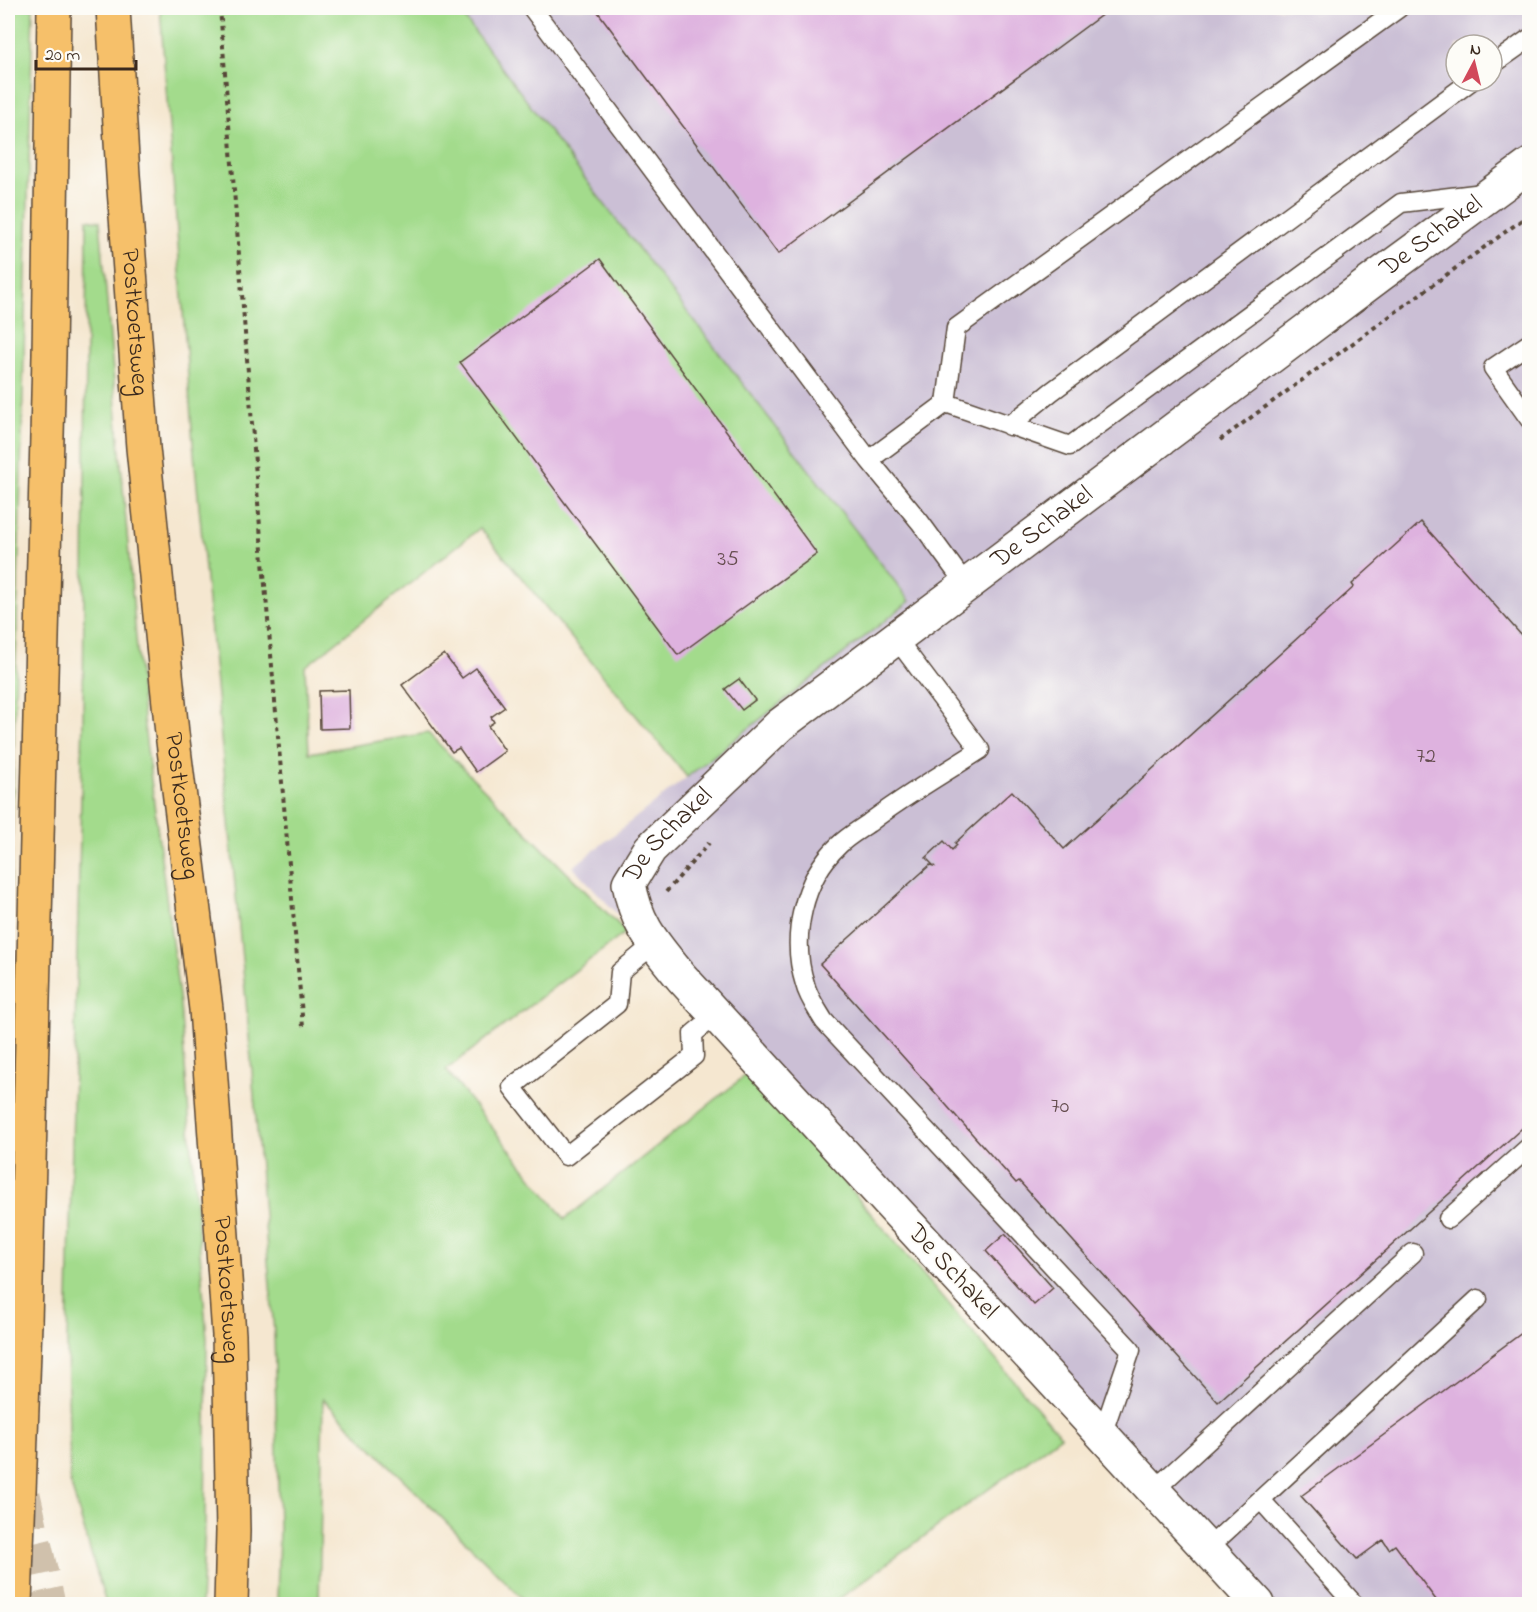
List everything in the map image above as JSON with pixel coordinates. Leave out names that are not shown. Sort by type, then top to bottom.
[{"type":"highway","points":[[15,1605],[25,1323],[49,355],[54,8]]},
{"type":"highway","name":"Postkoetsweg","points":[[113,8],[143,448],[172,733],[207,1020],[229,1335],[233,1532],[231,1605]]},
{"type":"street","name":"De Schakel","points":[[1258,1605],[716,1015],[651,940],[632,905],[629,883],[650,849],[780,725],[1530,165]]},
{"type":"lane","points":[[532,8],[869,460],[920,522],[966,585]]},
{"type":"lane","points":[[869,460],[946,403],[956,328],[1400,8]]},
{"type":"lane","points":[[1504,56],[1530,38]]},
{"type":"lane","points":[[1009,426],[1070,378],[1455,93]]},
{"type":"lane","points":[[946,403],[1070,446],[1401,203],[1494,192]]},
{"type":"lane","points":[[1530,343],[1493,368],[1530,420]]},
{"type":"lane","points":[[896,638],[980,750],[892,806],[840,844],[818,871],[804,904],[798,938],[799,963],[805,987],[824,1021],[1131,1350],[1102,1435]]},
{"type":"lane","points":[[651,940],[620,972],[617,1004],[512,1087],[566,1156],[694,1056],[693,1034],[716,1015]]},
{"type":"lane","points":[[1448,1219],[1530,1146]]},
{"type":"lane","points":[[1153,1491],[1413,1253]]},
{"type":"lane","points":[[1207,1549],[1478,1299]]},
{"type":"lane","points":[[1261,1500],[1354,1605]]},
{"type":"path","points":[[220,8],[259,515],[303,1027]]},
{"type":"path","name":"De Schakel","points":[[1220,441],[1530,214]]},
{"type":"path","name":"De Schakel","points":[[651,940],[663,895],[717,834]]},
{"type":"shaded area","points":[[457,8],[1529,8],[1529,1604],[1269,1604],[573,867],[910,601],[598,196]]},
{"type":"green space","points":[[8,8],[33,8],[8,971]]},
{"type":"green space","points":[[160,8],[457,8],[598,196],[910,601],[687,777],[480,528],[305,667],[309,753],[428,733],[626,932],[446,1070],[565,1219],[750,1072],[1061,1436],[832,1604],[528,1604],[323,1399],[319,1604],[277,1604],[279,1527],[274,1332],[246,1001],[193,443]]},
{"type":"green space","points":[[87,219],[100,221],[143,718],[180,1004],[207,1339],[205,1524],[201,1604],[106,1604],[70,1482],[67,1341],[83,717]]},
{"type":"building","points":[[595,8],[1111,8],[778,254]]},
{"type":"building","points":[[600,259],[817,554],[678,655],[460,362]]},
{"type":"building","points":[[1421,522],[1530,645],[1530,1121],[1218,1402],[1019,1181],[1016,1183],[820,964],[930,865],[934,866],[926,858],[944,841],[952,850],[957,845],[955,843],[1012,791],[1064,849],[1354,587],[1352,584]]},
{"type":"building","points":[[444,654],[462,678],[476,668],[505,707],[491,717],[494,722],[488,726],[505,751],[476,772],[459,748],[452,752],[402,685]]},
{"type":"building","points":[[739,679],[755,700],[742,710],[725,689]]},
{"type":"building","points":[[349,690],[350,728],[320,729],[319,691]]},
{"type":"building","points":[[1005,1234],[1053,1288],[1034,1305],[986,1251]]},
{"type":"building","points":[[1530,1327],[1530,1604],[1439,1604],[1395,1545],[1389,1549],[1383,1540],[1357,1559],[1301,1496]]},
{"type":"tunnel","points":[[24,1495],[49,1604]]}]
